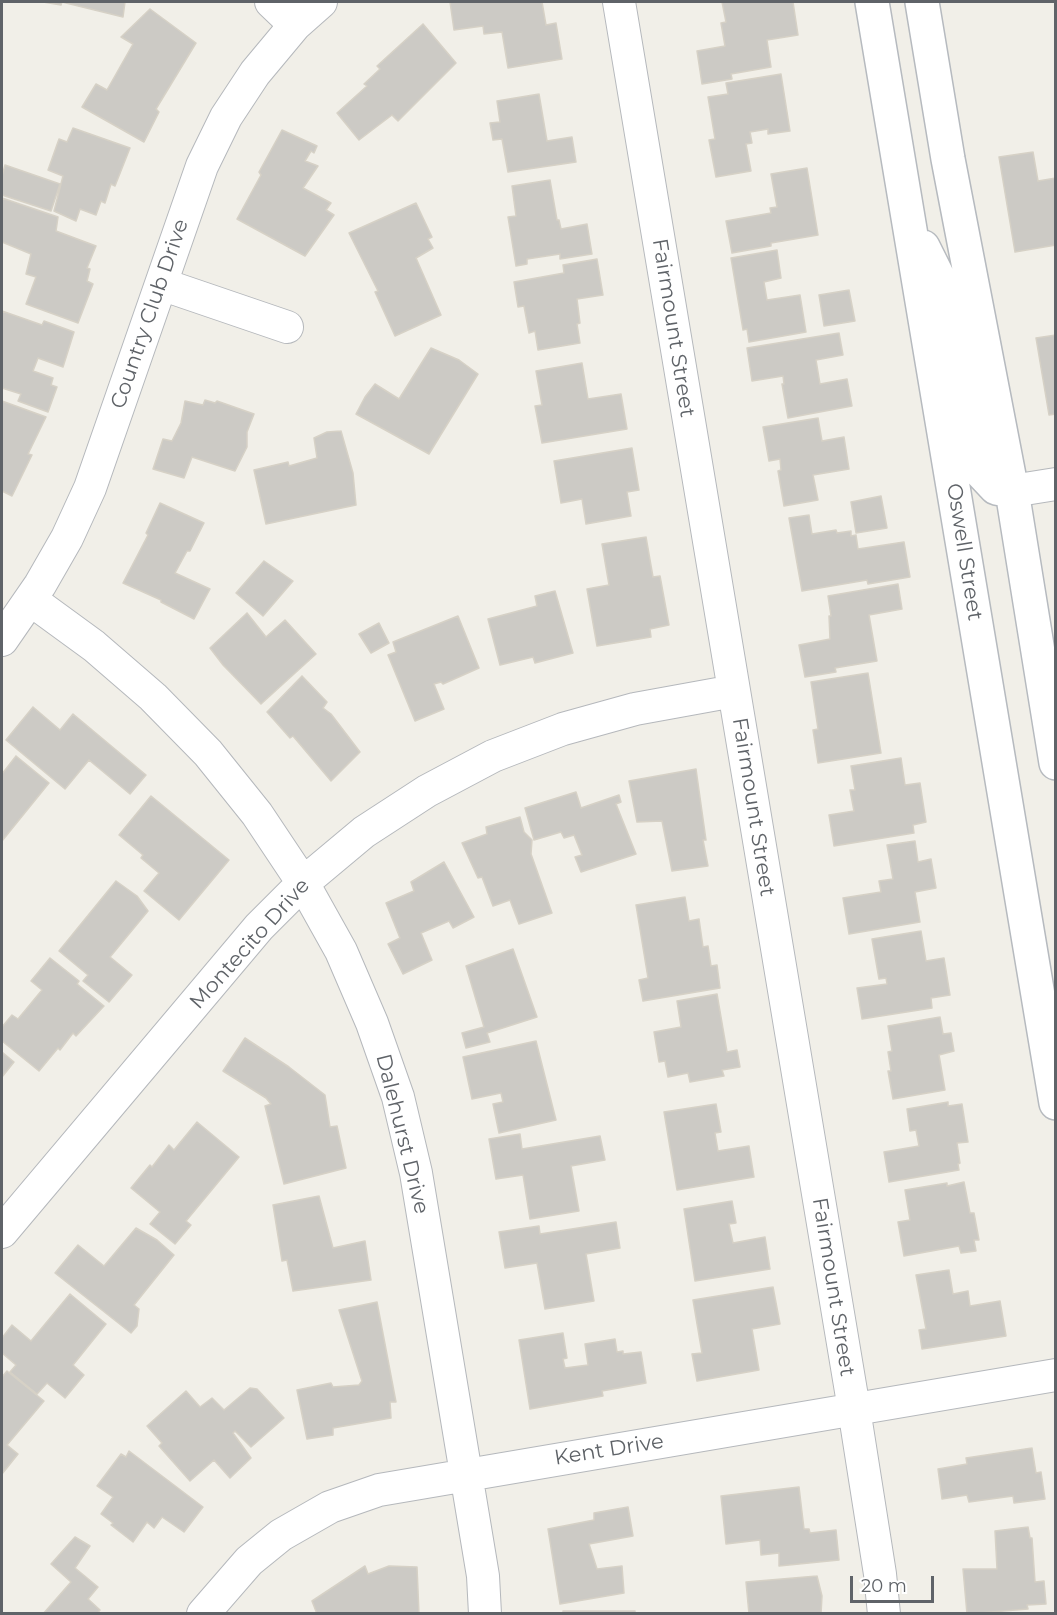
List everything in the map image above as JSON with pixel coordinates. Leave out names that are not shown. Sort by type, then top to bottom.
[{"type":"main road","name":"Oswell Street","points":[[872,2],[1056,1103]]},
{"type":"main road","points":[[906,2],[923,78],[948,159]]},
{"type":"main road","points":[[922,2],[948,159],[1011,491],[1056,763]]},
{"type":"main road","points":[[908,219],[953,307],[969,418],[980,470],[996,488],[1011,491]]},
{"type":"street","points":[[271,2],[295,26]]},
{"type":"street","name":"Country Club Drive","points":[[2,640],[31,600],[67,538],[90,488],[202,166],[225,117],[255,72],[295,26],[321,2]]},
{"type":"street","name":"Fairmount Street","points":[[619,2],[854,1409],[880,1574],[884,1614]]},
{"type":"street","points":[[161,284],[287,327]]},
{"type":"street","points":[[1011,491],[1056,484]]},
{"type":"street","name":"Dalehurst Drive","points":[[31,600],[94,646],[145,689],[208,753],[257,814],[303,883],[341,951],[372,1023],[398,1097],[416,1173],[483,1576],[485,1614]]},
{"type":"street","name":"Montecito Drive","points":[[2,1232],[252,936],[303,883],[373,826],[427,791],[493,756],[563,729],[635,709],[734,691]]},
{"type":"street","name":"Kent Drive","points":[[203,1614],[249,1561],[281,1535],[330,1507],[379,1490],[1056,1375]]},
{"type":"building","points":[[43,2],[62,2],[61,5]]},
{"type":"building","points":[[62,2],[125,2],[123,17]]},
{"type":"building","points":[[450,2],[542,2],[546,25],[556,23],[562,59],[508,68],[502,32],[484,34],[483,26],[454,30]]},
{"type":"building","points":[[722,2],[793,2],[798,35],[767,40],[771,67],[731,74],[732,79],[702,84],[697,51],[725,46],[721,23],[726,22]]},
{"type":"building","points":[[150,9],[196,43],[156,109],[159,112],[144,142],[82,107],[96,84],[107,90],[133,44],[121,37]]},
{"type":"building","points":[[423,24],[456,63],[398,121],[392,115],[359,140],[337,113],[367,86],[364,84],[380,69],[377,66]]},
{"type":"building","points":[[781,74],[790,131],[768,134],[768,129],[750,132],[752,143],[746,144],[751,171],[716,177],[709,140],[715,139],[708,97],[728,94],[726,83]]},
{"type":"building","points":[[539,94],[547,141],[572,137],[576,162],[508,172],[502,139],[493,140],[490,123],[500,122],[497,101]]},
{"type":"building","points":[[73,128],[130,148],[115,186],[111,184],[105,203],[101,201],[96,215],[80,209],[76,221],[54,211],[63,176],[48,170],[59,139],[67,142]]},
{"type":"building","points":[[282,130],[317,146],[314,153],[311,151],[305,161],[318,166],[303,188],[331,203],[326,210],[334,215],[305,256],[237,219]]},
{"type":"building","points":[[1033,152],[1038,181],[1056,178],[1056,245],[1015,252],[999,157]]},
{"type":"building","points":[[5,165],[60,184],[51,211],[2,195],[2,176]]},
{"type":"building","points":[[807,168],[818,235],[732,253],[726,221],[771,213],[770,208],[777,207],[771,174]]},
{"type":"building","points":[[550,180],[557,220],[559,220],[561,229],[587,224],[592,254],[560,259],[560,254],[527,259],[527,264],[516,266],[508,217],[516,216],[512,186]]},
{"type":"building","points":[[2,198],[58,217],[56,231],[96,246],[87,268],[90,269],[87,281],[93,284],[78,323],[26,304],[36,277],[26,274],[31,254],[2,242]]},
{"type":"building","points":[[416,203],[432,237],[428,239],[433,248],[416,258],[441,315],[395,336],[375,292],[378,291],[349,233]]},
{"type":"building","points":[[777,250],[781,278],[764,282],[767,300],[800,295],[806,332],[749,342],[747,329],[743,330],[731,258]]},
{"type":"building","points":[[597,259],[603,295],[577,299],[580,343],[538,350],[535,331],[529,333],[524,306],[518,307],[514,282],[564,273],[563,265]]},
{"type":"building","points":[[849,290],[855,321],[824,326],[819,295]]},
{"type":"building","points":[[2,311],[42,325],[44,321],[74,332],[63,367],[38,358],[33,371],[53,378],[51,385],[57,387],[48,412],[18,401],[21,394],[2,388]]},
{"type":"building","points":[[839,333],[843,355],[816,360],[820,384],[847,379],[852,406],[788,418],[782,384],[784,384],[783,376],[752,381],[747,348]]},
{"type":"building","points":[[1056,335],[1056,414],[1049,415],[1036,338]]},
{"type":"building","points":[[431,348],[459,360],[478,374],[429,454],[356,414],[375,384],[399,399]]},
{"type":"building","points":[[582,363],[588,399],[621,394],[627,429],[542,443],[535,406],[542,405],[536,371]]},
{"type":"building","points":[[205,400],[215,403],[217,401],[254,414],[247,432],[247,447],[235,471],[192,457],[184,478],[153,469],[163,439],[172,441],[181,423],[185,401],[203,405]]},
{"type":"building","points":[[2,401],[46,417],[28,454],[32,455],[12,496],[2,491]]},
{"type":"building","points":[[818,418],[822,441],[844,437],[849,469],[813,475],[818,500],[784,506],[778,471],[781,470],[780,459],[769,461],[763,427]]},
{"type":"building","points":[[341,431],[353,473],[356,505],[266,524],[254,470],[288,462],[289,466],[317,458],[314,438],[327,432]]},
{"type":"building","points":[[632,448],[639,490],[627,492],[631,516],[586,524],[582,499],[561,503],[554,461]]},
{"type":"building","points":[[881,496],[887,528],[856,533],[851,502]]},
{"type":"building","points":[[160,503],[204,523],[190,551],[187,551],[175,573],[210,589],[194,619],[161,600],[123,583],[148,535],[146,533]]},
{"type":"building","points":[[809,515],[812,534],[836,530],[837,533],[851,531],[851,536],[856,535],[858,549],[904,542],[910,577],[868,584],[867,580],[802,591],[789,518]]},
{"type":"building","points":[[646,537],[653,577],[660,576],[669,625],[650,629],[651,637],[597,646],[587,589],[609,585],[602,544]]},
{"type":"building","points":[[264,561],[293,581],[263,616],[236,593]]},
{"type":"building","points":[[898,584],[902,609],[869,615],[877,661],[835,668],[836,672],[805,677],[799,645],[830,639],[829,616],[831,616],[828,596]]},
{"type":"building","points":[[555,591],[573,653],[535,663],[533,657],[500,665],[488,619],[537,606],[535,596]]},
{"type":"building","points":[[247,613],[266,637],[285,620],[316,654],[261,704],[223,665],[210,648]]},
{"type":"building","points":[[458,616],[479,668],[443,684],[441,682],[434,684],[444,709],[415,721],[388,655],[396,652],[393,642]]},
{"type":"building","points":[[379,623],[389,643],[371,653],[359,634]]},
{"type":"building","points":[[868,673],[881,753],[818,763],[813,730],[818,729],[811,682]]},
{"type":"building","points":[[302,676],[327,702],[323,708],[331,714],[360,752],[331,781],[293,736],[290,738],[267,712]]},
{"type":"building","points":[[33,707],[60,730],[73,714],[146,775],[130,794],[89,760],[65,789],[6,740]]},
{"type":"building","points":[[16,756],[49,783],[2,841],[2,774]]},
{"type":"building","points":[[901,758],[905,785],[920,783],[926,822],[913,825],[914,833],[834,846],[829,815],[854,811],[850,790],[855,790],[851,766]]},
{"type":"building","points":[[696,769],[708,866],[672,871],[662,821],[637,822],[629,781]]},
{"type":"building","points":[[576,792],[581,808],[619,795],[621,802],[616,804],[636,854],[581,872],[575,857],[582,855],[574,835],[564,838],[561,832],[534,840],[525,808]]},
{"type":"building","points":[[151,796],[229,860],[179,920],[144,891],[159,873],[141,858],[143,855],[119,835]]},
{"type":"building","points":[[520,817],[524,832],[532,840],[531,854],[552,913],[519,924],[510,900],[493,906],[482,877],[478,878],[462,843],[487,834],[486,827]]},
{"type":"building","points":[[915,841],[918,862],[931,859],[936,888],[915,892],[920,922],[849,934],[843,898],[881,892],[879,881],[893,879],[887,845]]},
{"type":"building","points":[[444,862],[474,917],[453,928],[449,921],[421,933],[432,960],[403,974],[388,944],[400,938],[386,903],[414,891],[411,882]]},
{"type":"building","points":[[116,881],[137,896],[148,911],[110,957],[132,975],[109,1002],[83,981],[88,975],[59,951]]},
{"type":"building","points":[[685,897],[689,921],[699,919],[703,947],[708,946],[711,966],[717,965],[720,988],[643,1001],[639,980],[648,978],[636,905]]},
{"type":"building","points":[[921,931],[926,961],[944,958],[950,995],[931,998],[932,1008],[862,1019],[857,988],[887,984],[886,978],[879,979],[872,939]]},
{"type":"building","points":[[513,949],[537,1017],[487,1033],[490,1042],[466,1048],[462,1033],[484,1027],[466,966]]},
{"type":"building","points":[[50,958],[79,981],[77,984],[104,1006],[76,1036],[73,1033],[60,1050],[58,1048],[39,1071],[2,1041],[2,1027],[12,1015],[18,1019],[42,990],[31,981]]},
{"type":"building","points":[[717,994],[727,1052],[737,1050],[740,1067],[722,1070],[724,1076],[690,1082],[688,1073],[668,1077],[665,1061],[659,1062],[654,1032],[681,1027],[677,1001]]},
{"type":"building","points":[[940,1017],[943,1034],[951,1033],[954,1051],[939,1055],[945,1090],[893,1099],[888,1071],[891,1071],[888,1052],[892,1051],[888,1026]]},
{"type":"building","points":[[245,1038],[289,1067],[325,1095],[330,1127],[337,1126],[346,1168],[284,1184],[265,1106],[271,1104],[266,1098],[223,1071]]},
{"type":"building","points":[[536,1041],[556,1120],[499,1133],[493,1104],[503,1102],[501,1093],[472,1099],[463,1057]]},
{"type":"building","points":[[2,1052],[14,1062],[2,1077]]},
{"type":"building","points":[[948,1102],[948,1106],[962,1104],[968,1142],[957,1143],[959,1170],[889,1182],[884,1152],[919,1146],[916,1130],[910,1131],[907,1109]]},
{"type":"building","points":[[716,1104],[721,1132],[715,1133],[718,1151],[749,1146],[754,1177],[677,1190],[664,1112]]},
{"type":"building","points":[[197,1122],[239,1157],[186,1221],[191,1225],[175,1244],[150,1224],[160,1212],[131,1188],[150,1165],[152,1167],[169,1145],[174,1150]]},
{"type":"building","points":[[520,1134],[522,1149],[600,1136],[605,1160],[571,1166],[579,1211],[530,1219],[523,1175],[496,1179],[489,1139]]},
{"type":"building","points":[[964,1182],[970,1213],[974,1213],[979,1240],[974,1240],[976,1251],[961,1253],[959,1246],[904,1256],[898,1222],[910,1220],[905,1190]]},
{"type":"building","points":[[319,1196],[333,1248],[365,1241],[371,1280],[293,1291],[287,1260],[282,1261],[273,1205]]},
{"type":"building","points":[[732,1201],[736,1223],[729,1224],[733,1243],[765,1237],[770,1269],[695,1281],[684,1209]]},
{"type":"building","points":[[616,1222],[620,1248],[586,1254],[594,1301],[545,1309],[537,1263],[505,1268],[499,1232],[539,1226],[540,1234]]},
{"type":"building","points":[[136,1228],[157,1240],[174,1255],[134,1305],[139,1309],[137,1326],[131,1333],[55,1273],[78,1245],[104,1266]]},
{"type":"building","points":[[949,1270],[953,1294],[968,1291],[970,1306],[1000,1301],[1006,1336],[922,1349],[919,1330],[926,1329],[916,1275]]},
{"type":"building","points":[[773,1287],[780,1324],[752,1329],[759,1370],[697,1381],[692,1354],[702,1353],[693,1300]]},
{"type":"building","points":[[70,1294],[106,1324],[73,1365],[84,1375],[65,1398],[47,1383],[37,1394],[10,1372],[16,1365],[2,1353],[2,1338],[12,1325],[31,1341]]},
{"type":"building","points":[[377,1302],[396,1402],[390,1402],[391,1418],[333,1428],[333,1435],[307,1439],[297,1390],[331,1383],[333,1387],[359,1385],[362,1381],[339,1310]]},
{"type":"building","points":[[563,1333],[567,1358],[563,1359],[565,1368],[588,1365],[585,1344],[615,1339],[617,1352],[623,1351],[623,1354],[641,1352],[646,1383],[602,1391],[603,1396],[530,1409],[519,1340]]},
{"type":"building","points":[[7,1371],[44,1401],[7,1445],[18,1454],[2,1474],[2,1377]]},
{"type":"building","points":[[250,1388],[257,1389],[284,1418],[251,1447],[235,1431],[233,1433],[251,1458],[230,1478],[214,1460],[190,1481],[159,1446],[162,1443],[147,1426],[186,1391],[200,1407],[212,1398],[224,1410]]},
{"type":"building","points":[[1032,1448],[1036,1473],[1041,1472],[1045,1499],[1014,1503],[1013,1496],[969,1502],[967,1495],[942,1499],[938,1469],[967,1464],[966,1458]]},
{"type":"building","points":[[129,1451],[203,1507],[184,1532],[162,1517],[154,1528],[147,1522],[133,1542],[101,1514],[113,1497],[97,1486],[121,1454],[126,1457]]},
{"type":"building","points":[[799,1487],[804,1529],[809,1529],[810,1533],[836,1530],[839,1560],[779,1566],[779,1553],[761,1555],[760,1540],[726,1544],[721,1496]]},
{"type":"building","points":[[628,1507],[633,1536],[589,1544],[597,1569],[622,1566],[624,1593],[560,1604],[548,1529],[594,1520],[594,1513]]},
{"type":"building","points":[[1028,1527],[1030,1538],[1032,1538],[1035,1582],[1044,1581],[1046,1604],[1027,1605],[1028,1609],[967,1614],[963,1569],[997,1569],[995,1531]]},
{"type":"building","points":[[75,1537],[90,1546],[75,1568],[98,1587],[88,1599],[100,1610],[97,1614],[43,1614],[71,1582],[51,1564]]},
{"type":"building","points":[[365,1566],[368,1574],[389,1566],[417,1567],[419,1614],[317,1614],[312,1601]]},
{"type":"building","points":[[817,1576],[822,1596],[821,1614],[749,1614],[746,1582]]},
{"type":"building","points":[[563,1611],[635,1611],[635,1614],[563,1614]]}]
